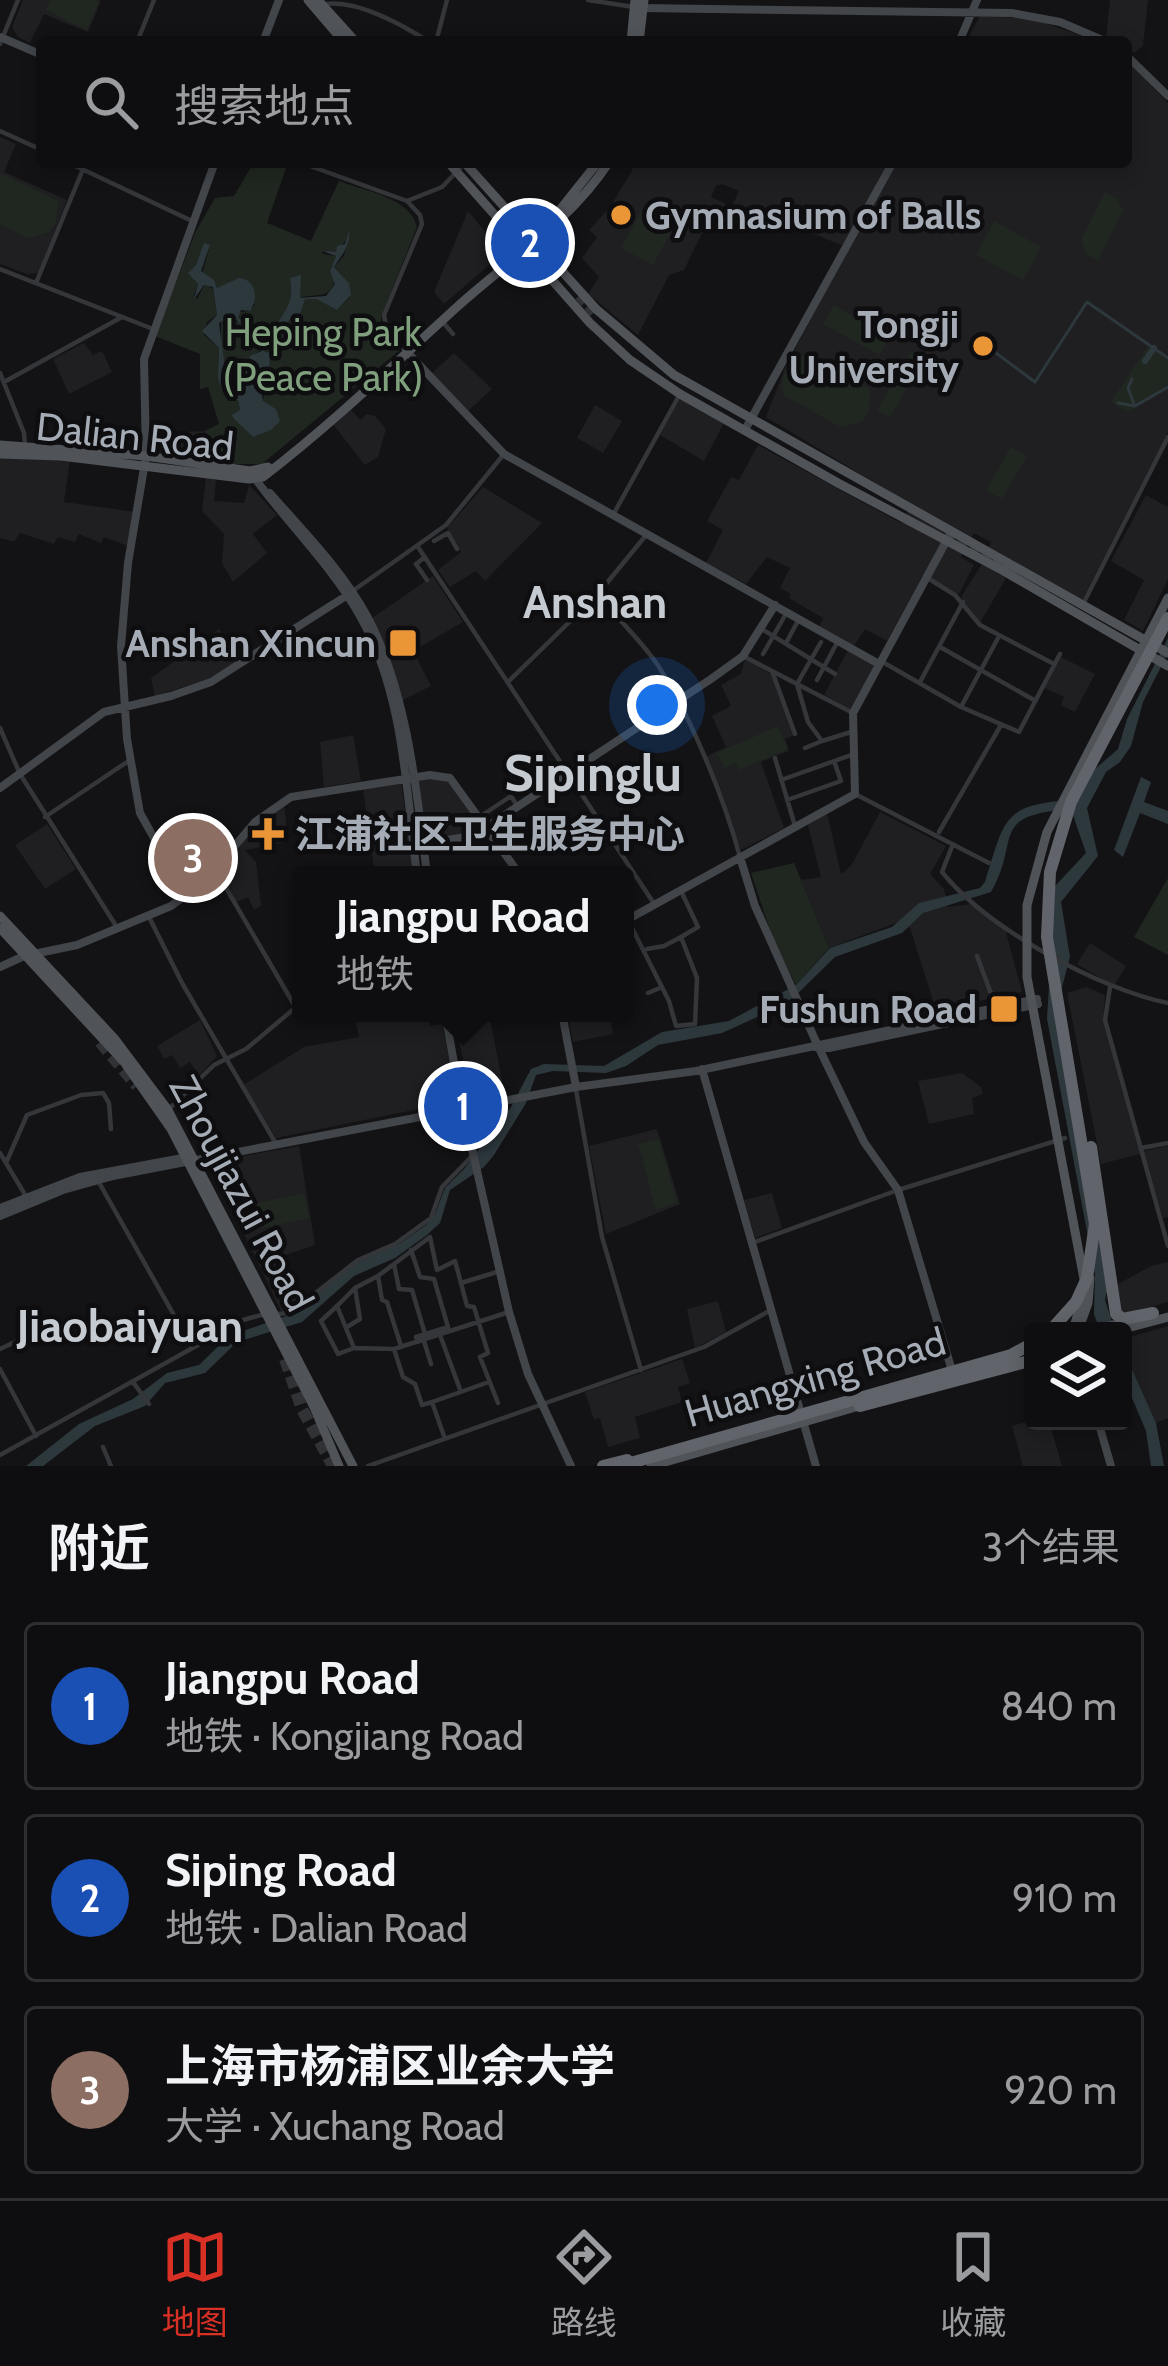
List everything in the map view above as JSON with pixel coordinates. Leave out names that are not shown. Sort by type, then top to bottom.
[{"type":"highway","points":[[1061,1322],[1088,1278],[1095,1219],[1048,946],[1050,872],[1071,802],[1168,618]]},
{"type":"highway","points":[[1063,1322],[1078,1306],[1092,1279],[1100,1237],[1051,927],[1059,848],[1084,786],[1168,629]]},
{"type":"highway","points":[[1070,1046],[1099,1185],[1118,1316],[1153,1313]]},
{"type":"highway","points":[[617,1466],[1024,1352]]},
{"type":"highway","points":[[861,1398],[1024,1352]]},
{"type":"highway","points":[[822,1413],[933,1388],[1024,1353]]},
{"type":"highway","points":[[637,1466],[1024,1354]]},
{"type":"highway","points":[[603,1466],[680,1448]]},
{"type":"highway","points":[[650,1466],[702,1448]]},
{"type":"main road","points":[[308,0],[321,4],[350,36]]},
{"type":"main road","points":[[321,4],[340,36]]},
{"type":"main road","points":[[636,36],[639,4]]},
{"type":"main road","points":[[463,168],[574,305],[630,360],[685,396],[808,450],[893,505]]},
{"type":"main road","points":[[529,244],[593,168]]},
{"type":"main road","points":[[529,244],[564,219],[604,168]]},
{"type":"main road","points":[[529,244],[637,346],[794,457],[807,459],[893,505],[1153,650]]},
{"type":"main road","name":"Dalian Road","points":[[408,352],[529,244]]},
{"type":"main road","name":"Dalian Road","points":[[0,449],[25,445],[253,475],[408,352],[529,244]]},
{"type":"main road","points":[[574,305],[585,298]]},
{"type":"main road","points":[[685,396],[621,346],[593,316],[654,365],[688,383]]},
{"type":"main road","name":"Dalian Road","points":[[0,449],[145,460]]},
{"type":"main road","points":[[948,536],[1082,606],[1153,650],[1168,665]]},
{"type":"main road","points":[[1153,650],[1168,598]]},
{"type":"main road","points":[[1079,1322],[1090,1281],[1035,1002],[1028,940],[1038,875],[1060,812],[1168,618]]},
{"type":"main road","name":"Zhoujiazui Road","points":[[0,916],[124,1062],[190,1160]]},
{"type":"main road","name":"Zhoujiazui Road","points":[[0,928],[129,1055],[169,1110],[190,1160],[353,1466]]},
{"type":"main road","points":[[1132,1322],[1153,1313],[1168,1313]]},
{"type":"main road","points":[[1132,1324],[1168,1313]]},
{"type":"main road","name":"Zhoujiazui Road","points":[[274,1322],[339,1466]]},
{"type":"main road","name":"Huangxing Road","points":[[617,1466],[956,1371]]},
{"type":"main road","name":"Huangxing Road","points":[[650,1466],[802,1416]]},
{"type":"street","points":[[18,0],[1,40],[36,53]]},
{"type":"street","points":[[139,36],[154,0]]},
{"type":"street","points":[[265,36],[279,0]]},
{"type":"street","points":[[435,36],[447,0]]},
{"type":"street","points":[[588,0],[1044,17],[1092,36]]},
{"type":"street","points":[[962,36],[976,0]]},
{"type":"street","points":[[321,4],[335,1],[383,14],[422,36]]},
{"type":"street","points":[[1132,60],[1166,91]]},
{"type":"street","points":[[0,131],[36,147]]},
{"type":"street","points":[[36,283],[83,168]]},
{"type":"street","points":[[88,168],[193,221]]},
{"type":"street","points":[[187,897],[144,824],[130,760],[121,659],[125,590],[145,460],[143,369],[153,329],[213,168]]},
{"type":"street","points":[[316,168],[407,201],[420,214],[422,224],[384,315],[386,326],[504,454],[838,641],[1018,732],[1060,654]]},
{"type":"street","points":[[407,201],[434,192],[456,168]]},
{"type":"street","points":[[749,423],[890,168]]},
{"type":"street","points":[[0,268],[153,329]]},
{"type":"street","points":[[4,382],[122,317]]},
{"type":"street","points":[[442,321],[453,334]]},
{"type":"street","points":[[0,373],[25,445]]},
{"type":"street","points":[[613,514],[685,396]]},
{"type":"street","points":[[1082,606],[1168,437]]},
{"type":"street","points":[[0,788],[85,723],[124,706],[211,682],[349,594],[446,525],[504,454]]},
{"type":"street","points":[[253,475],[349,594],[377,640],[400,705],[425,866]]},
{"type":"street","points":[[434,541],[448,533],[457,549]]},
{"type":"street","points":[[509,681],[597,595],[646,534]]},
{"type":"street","points":[[855,794],[853,713],[948,536]]},
{"type":"street","points":[[418,547],[630,866]]},
{"type":"street","points":[[425,557],[416,564],[427,580]]},
{"type":"street","points":[[926,578],[963,602],[980,626],[1055,664]]},
{"type":"street","points":[[349,594],[379,659],[411,778]]},
{"type":"street","points":[[597,595],[657,664],[714,778],[754,903],[814,1046],[864,1142],[898,1190],[956,1371]]},
{"type":"street","points":[[919,683],[963,602]]},
{"type":"street","points":[[419,844],[462,839],[569,774],[743,656],[775,605]]},
{"type":"street","points":[[763,654],[787,612]]},
{"type":"street","points":[[786,643],[799,619]]},
{"type":"street","points":[[760,628],[836,674]]},
{"type":"street","points":[[961,707],[999,636]]},
{"type":"street","points":[[817,680],[838,641]]},
{"type":"street","points":[[821,642],[797,684],[808,722],[822,741]]},
{"type":"street","points":[[940,647],[1036,701]]},
{"type":"street","points":[[743,656],[853,713]]},
{"type":"street","points":[[772,671],[795,734]]},
{"type":"street","points":[[939,832],[1001,725]]},
{"type":"street","points":[[0,728],[45,817],[118,929]]},
{"type":"street","points":[[805,748],[851,732]]},
{"type":"street","points":[[781,780],[854,754]]},
{"type":"street","points":[[775,758],[795,826]]},
{"type":"street","points":[[45,817],[130,760]]},
{"type":"street","points":[[787,800],[841,781],[834,761]]},
{"type":"street","points":[[0,967],[118,929],[187,897],[255,821],[291,796],[411,778],[450,778],[514,866]]},
{"type":"street","points":[[634,915],[855,794]]},
{"type":"street","points":[[855,794],[989,863]]},
{"type":"street","points":[[480,816],[511,796],[518,807]]},
{"type":"street","points":[[418,866],[419,844]]},
{"type":"street","points":[[953,844],[942,869],[970,904],[1109,987],[1168,1003]]},
{"type":"street","points":[[215,868],[292,996]]},
{"type":"street","points":[[634,872],[653,903]]},
{"type":"street","points":[[645,949],[664,946],[698,927],[679,888]]},
{"type":"street","points":[[148,917],[277,1145]]},
{"type":"street","points":[[634,932],[676,1026],[695,1024],[697,978],[681,937]]},
{"type":"street","points":[[977,956],[996,1007]]},
{"type":"street","points":[[648,994],[662,987]]},
{"type":"street","points":[[1109,987],[1105,1020],[1168,1246]]},
{"type":"street","points":[[0,1212],[97,1177],[532,1095],[575,1082],[702,1069],[1035,1002]]},
{"type":"street","points":[[169,1110],[214,1065],[246,1049],[292,1011]]},
{"type":"street","points":[[448,1022],[460,1096],[509,1312],[541,1406],[571,1466]]},
{"type":"street","points":[[564,1022],[602,1237],[641,1370]]},
{"type":"street","points":[[702,1069],[816,1466]]},
{"type":"street","points":[[6,1162],[28,1115],[81,1095],[103,1093],[109,1102],[111,1129]]},
{"type":"street","points":[[752,1243],[898,1190],[1062,1139]]},
{"type":"street","points":[[1141,1148],[1168,1143]]},
{"type":"street","points":[[0,1153],[28,1199]]},
{"type":"street","points":[[0,1455],[254,1314],[274,1322],[290,1313],[358,1260],[415,1232],[431,1218],[445,1184],[474,1154]]},
{"type":"street","points":[[97,1177],[192,1348]]},
{"type":"street","points":[[411,1250],[420,1276],[434,1279],[448,1327],[398,1348],[354,1348],[338,1354],[321,1321],[355,1288],[378,1276],[411,1250],[430,1238],[437,1270],[455,1261],[467,1306],[474,1307],[488,1353],[480,1358],[498,1403]]},
{"type":"street","points":[[394,1264],[399,1289],[412,1290],[430,1364]]},
{"type":"street","points":[[461,1283],[500,1271]]},
{"type":"street","points":[[378,1276],[404,1377],[415,1384],[422,1405],[490,1382]]},
{"type":"street","points":[[347,1327],[359,1319],[355,1288]]},
{"type":"street","points":[[338,1306],[354,1348]]},
{"type":"street","points":[[368,1466],[704,1347],[771,1310]]},
{"type":"street","points":[[422,1339],[509,1312]]},
{"type":"street","points":[[0,1349],[34,1333]]},
{"type":"street","points":[[440,1335],[461,1393]]},
{"type":"street","points":[[0,1369],[36,1436]]},
{"type":"street","points":[[133,1382],[149,1405]]},
{"type":"street","points":[[432,1402],[445,1439]]},
{"type":"street","points":[[1101,1430],[1111,1466]]},
{"type":"street","points":[[103,1447],[111,1466]]},
{"type":"shaded area","points":[[23,0],[101,1],[88,32],[44,14],[30,43],[12,27]]},
{"type":"shaded area","points":[[1110,0],[1148,0],[1143,46],[1134,53],[1132,36],[1106,36]]},
{"type":"shaded area","points":[[980,16],[1034,19],[1081,36],[969,36]]},
{"type":"shaded area","name":"Tongji University","points":[[1132,66],[1168,103],[1168,432],[1081,602],[989,547],[991,542],[974,533],[961,557],[974,565],[959,594],[923,575],[887,641],[865,629],[854,646],[819,627],[823,618],[780,588],[790,568],[767,557],[746,584],[706,563],[723,530],[707,521],[731,477],[739,480],[758,445],[901,523],[912,505],[766,417],[785,368],[849,248],[733,204],[739,191],[716,186],[711,197],[726,204],[715,229],[706,225],[684,270],[669,275],[638,335],[588,294],[599,277],[582,258],[597,237],[589,230],[633,169],[1132,168]]},
{"type":"shaded area","points":[[0,137],[16,144],[4,172],[67,200],[38,273],[0,264]]},
{"type":"shaded area","points":[[468,211],[503,253],[444,304],[434,292]]},
{"type":"shaded area","points":[[349,231],[347,246],[334,267],[349,283],[351,295],[337,310],[305,299],[299,317],[292,315],[269,370],[255,380],[263,401],[276,409],[280,421],[253,437],[232,415],[240,410],[238,400],[227,400],[218,379],[219,348],[202,331],[217,315],[213,287],[204,285],[194,299],[198,284],[188,273],[204,243],[210,245],[201,271],[217,288],[239,278],[249,282],[254,301],[250,311],[241,310],[238,318],[259,327],[268,353],[290,302],[290,278],[301,275],[300,298],[326,296],[335,284],[330,271],[336,256],[320,250],[336,252],[337,246],[345,244]],"holes":[[[232,314],[242,327],[257,329],[262,351],[249,361],[246,357],[225,368],[219,323]]]},
{"type":"shaded area","points":[[84,343],[93,355],[102,351],[112,372],[69,394],[53,359]]},
{"type":"shaded area","points":[[454,353],[492,389],[466,413],[431,374]]},
{"type":"shaded area","points":[[680,399],[725,421],[704,461],[660,435]]},
{"type":"shaded area","points":[[595,405],[622,421],[603,453],[577,438]]},
{"type":"shaded area","points":[[350,408],[360,420],[367,414],[375,416],[386,429],[378,457],[365,465],[332,423]]},
{"type":"shaded area","points":[[204,431],[224,460],[161,453],[151,446],[147,434]]},
{"type":"shaded area","points":[[0,458],[70,459],[64,502],[136,512],[130,547],[79,534],[75,542],[58,537],[54,544],[20,533],[14,542],[0,538]]},
{"type":"shaded area","points":[[206,478],[216,480],[214,501],[244,503],[249,485],[277,515],[253,534],[267,553],[233,582],[222,563],[224,534],[202,511]]},
{"type":"shaded area","points":[[483,487],[542,523],[485,581],[476,571],[450,587],[438,570],[461,552],[447,528]]},
{"type":"shaded area","points":[[1146,495],[1168,507],[1168,579],[1143,631],[1124,620],[1144,580],[1111,561]]},
{"type":"shaded area","points":[[982,564],[1006,578],[980,623],[961,597]]},
{"type":"shaded area","points":[[433,576],[463,622],[413,651],[431,686],[401,701],[372,618]]},
{"type":"shaded area","points":[[219,629],[241,659],[208,679],[155,696],[151,678]]},
{"type":"shaded area","points":[[1168,638],[1168,653],[1143,702],[1131,746],[1106,772],[1087,808],[1098,856],[1061,902],[1070,957],[1056,1010],[1109,1282],[1105,1300],[1112,1322],[1097,1322],[1094,1314],[1095,1274],[1047,1019],[1055,886],[1086,853],[1075,809],[1047,812],[1017,823],[991,892],[923,913],[902,933],[835,957],[788,1003],[722,1033],[658,1045],[606,1073],[536,1075],[526,1103],[494,1155],[450,1190],[440,1223],[427,1235],[395,1258],[354,1276],[302,1322],[237,1342],[205,1373],[165,1383],[145,1406],[95,1426],[43,1466],[26,1466],[79,1424],[133,1399],[167,1373],[199,1365],[229,1336],[289,1315],[358,1262],[399,1244],[426,1225],[445,1188],[511,1107],[531,1069],[544,1064],[604,1066],[662,1032],[729,1021],[796,985],[830,948],[892,927],[919,903],[980,888],[1011,817],[1035,805],[1079,799],[1095,769],[1118,749],[1127,719]]},
{"type":"shaded area","points":[[848,650],[876,665],[852,710],[824,695]]},
{"type":"shaded area","points":[[1061,657],[1095,674],[1075,712],[1061,705],[1064,697],[1044,688]]},
{"type":"shaded area","points":[[745,659],[773,675],[795,735],[785,739],[789,751],[761,762],[784,828],[741,850],[705,757],[726,747],[712,716],[731,706],[721,685],[741,674]]},
{"type":"shaded area","points":[[353,735],[361,781],[324,787],[320,742]]},
{"type":"shaded area","points":[[1141,777],[1151,782],[1144,802],[1168,811],[1168,824],[1140,813],[1123,857],[1114,850]]},
{"type":"shaded area","points":[[418,780],[448,781],[482,825],[463,834],[424,840]]},
{"type":"shaded area","points":[[401,783],[414,866],[374,866],[363,789]]},
{"type":"shaded area","points":[[284,804],[288,842],[245,850],[256,862],[261,906],[254,910],[248,897],[236,902],[219,868],[255,826]]},
{"type":"shaded area","points":[[880,812],[946,846],[930,874],[944,889],[948,907],[971,904],[1004,925],[1022,992],[936,1010],[910,928],[901,921],[829,948],[801,880],[821,877],[808,825],[827,813],[841,874],[851,866]]},
{"type":"shaded area","points":[[200,817],[229,847],[189,891],[163,851],[182,839],[175,823]]},
{"type":"shaded area","points":[[47,824],[76,869],[45,889],[15,845]]},
{"type":"shaded area","points":[[1090,943],[1126,966],[1114,986],[1077,964]]},
{"type":"shaded area","points":[[1086,987],[1105,995],[1103,1019],[1140,1154],[1101,1164],[1067,993]]},
{"type":"shaded area","points":[[200,1020],[217,1056],[199,1076],[190,1062],[180,1068],[172,1055],[164,1059],[157,1046]]},
{"type":"shaded area","points":[[356,1022],[442,1024],[458,1101],[276,1138],[243,1085],[304,1047],[359,1037]]},
{"type":"shaded area","points":[[454,1022],[491,1022],[504,1091],[472,1096]]},
{"type":"shaded area","points":[[569,1022],[611,1022],[613,1034],[573,1042]]},
{"type":"shaded area","points":[[962,1073],[981,1087],[983,1094],[972,1098],[974,1114],[929,1124],[918,1081]]},
{"type":"shaded area","points":[[657,1129],[680,1204],[606,1234],[589,1146]]},
{"type":"shaded area","points":[[299,1146],[315,1245],[274,1259],[277,1272],[287,1267],[305,1299],[291,1311],[281,1311],[237,1219],[245,1216],[246,1206],[237,1157]]},
{"type":"shaded area","points":[[1168,1146],[1168,1217],[1163,1218],[1143,1151]]},
{"type":"shaded area","points":[[772,1193],[782,1228],[755,1238],[744,1200]]},
{"type":"shaded area","points":[[1168,1262],[1168,1302],[1122,1315],[1116,1285]]},
{"type":"shaded area","points":[[718,1301],[726,1332],[695,1348],[687,1309]]},
{"type":"shaded area","points":[[1168,1326],[1168,1418],[1156,1423],[1132,1369],[1132,1336]]},
{"type":"shaded area","points":[[682,1359],[690,1383],[678,1387],[682,1402],[635,1417],[640,1438],[608,1447],[600,1418],[594,1420],[585,1392]]},
{"type":"shaded area","points":[[1132,1369],[1156,1423],[1164,1466],[1151,1466],[1146,1431],[1132,1398]]},
{"type":"shaded area","points":[[1024,1423],[1024,1430],[1052,1430],[1062,1466],[1023,1466],[1012,1426]]},
{"type":"green space","points":[[50,0],[99,2],[87,30],[46,10]]},
{"type":"green space","name":"Heping Park (Peace Park)","points":[[250,168],[286,168],[267,223],[311,241],[339,181],[397,202],[417,227],[381,317],[382,327],[400,350],[262,464],[232,464],[204,431],[219,424],[208,387],[200,389],[200,354],[155,336],[196,231],[215,198],[234,196]],"holes":[[[348,238],[344,256],[334,267],[349,283],[350,297],[337,310],[305,299],[292,315],[266,373],[255,376],[264,392],[263,402],[276,409],[266,430],[253,437],[234,419],[240,410],[238,400],[222,385],[219,348],[204,335],[207,322],[217,315],[213,289],[205,284],[197,299],[194,295],[210,246],[202,274],[214,280],[217,288],[229,285],[255,304],[250,311],[239,312],[238,318],[261,330],[237,322],[232,314],[221,320],[221,364],[229,368],[252,358],[258,365],[266,361],[267,354],[252,357],[259,351],[268,353],[276,338],[294,290],[289,282],[300,298],[325,294],[335,281],[330,271],[336,256],[322,250],[336,252]]]},
{"type":"green space","points":[[0,173],[58,201],[56,223],[49,232],[29,238],[0,224]]},
{"type":"green space","points":[[1105,192],[1123,210],[1098,261],[1087,254],[1081,240]]},
{"type":"green space","points":[[645,204],[656,219],[677,221],[653,265],[621,248]]},
{"type":"green space","points":[[994,221],[1041,247],[1023,280],[976,255]]},
{"type":"green space","points":[[834,305],[890,337],[879,355],[823,324]]},
{"type":"green space","points":[[1148,346],[1168,360],[1168,384],[1128,412],[1111,402]]},
{"type":"green space","points":[[911,351],[924,359],[890,417],[877,410]]},
{"type":"green space","points":[[805,354],[870,389],[869,411],[862,422],[840,427],[785,396],[783,376]]},
{"type":"green space","points":[[1011,447],[1027,456],[1002,499],[986,490]]},
{"type":"green space","points":[[778,726],[788,749],[739,770],[735,763],[724,768],[717,753]]},
{"type":"green space","points":[[794,863],[829,948],[796,985],[773,939],[751,873]]},
{"type":"green space","points":[[1168,878],[1168,955],[1134,937]]},
{"type":"green space","points":[[659,1139],[677,1202],[656,1210],[638,1144]]},
{"type":"green space","points":[[304,1193],[309,1218],[253,1230],[248,1205]]},
{"type":"waterway","points":[[992,350],[1035,382],[1087,302],[1168,358]]},
{"type":"waterway","points":[[1145,361],[1154,348]]},
{"type":"waterway","points":[[1132,379],[1128,388],[1134,404]]},
{"type":"waterway","points":[[1118,403],[1135,406],[1168,387]]},
{"type":"tunnel","points":[[579,296],[595,315]]},
{"type":"tunnel","points":[[947,534],[1000,564]]},
{"type":"tunnel","points":[[100,1042],[137,1086]]},
{"type":"tunnel","points":[[285,1359],[302,1409],[333,1466]]},
{"type":"place","name":"Gymnasium of Balls","points":[[621,215]]},
{"type":"place","name":"Siping Road","points":[[530,243]]},
{"type":"place","name":"Tongji University","points":[[983,346]]},
{"type":"place","name":"Anshan Xincun","points":[[403,643]]},
{"type":"place","name":"江浦社区卫生服务中心","points":[[268,834]]},
{"type":"place","name":"上海市杨浦区业余大学","points":[[193,858]]},
{"type":"place","name":"Fushun Road","points":[[1004,1009]]},
{"type":"place","name":"Jiangpu Road","points":[[463,1106]]},
{"type":"district","name":"Anshan","points":[[595,602]]},
{"type":"district","name":"Sipinglu","points":[[593,773]]},
{"type":"district","name":"Jiaobaiyuan","points":[[130,1326]]}]
